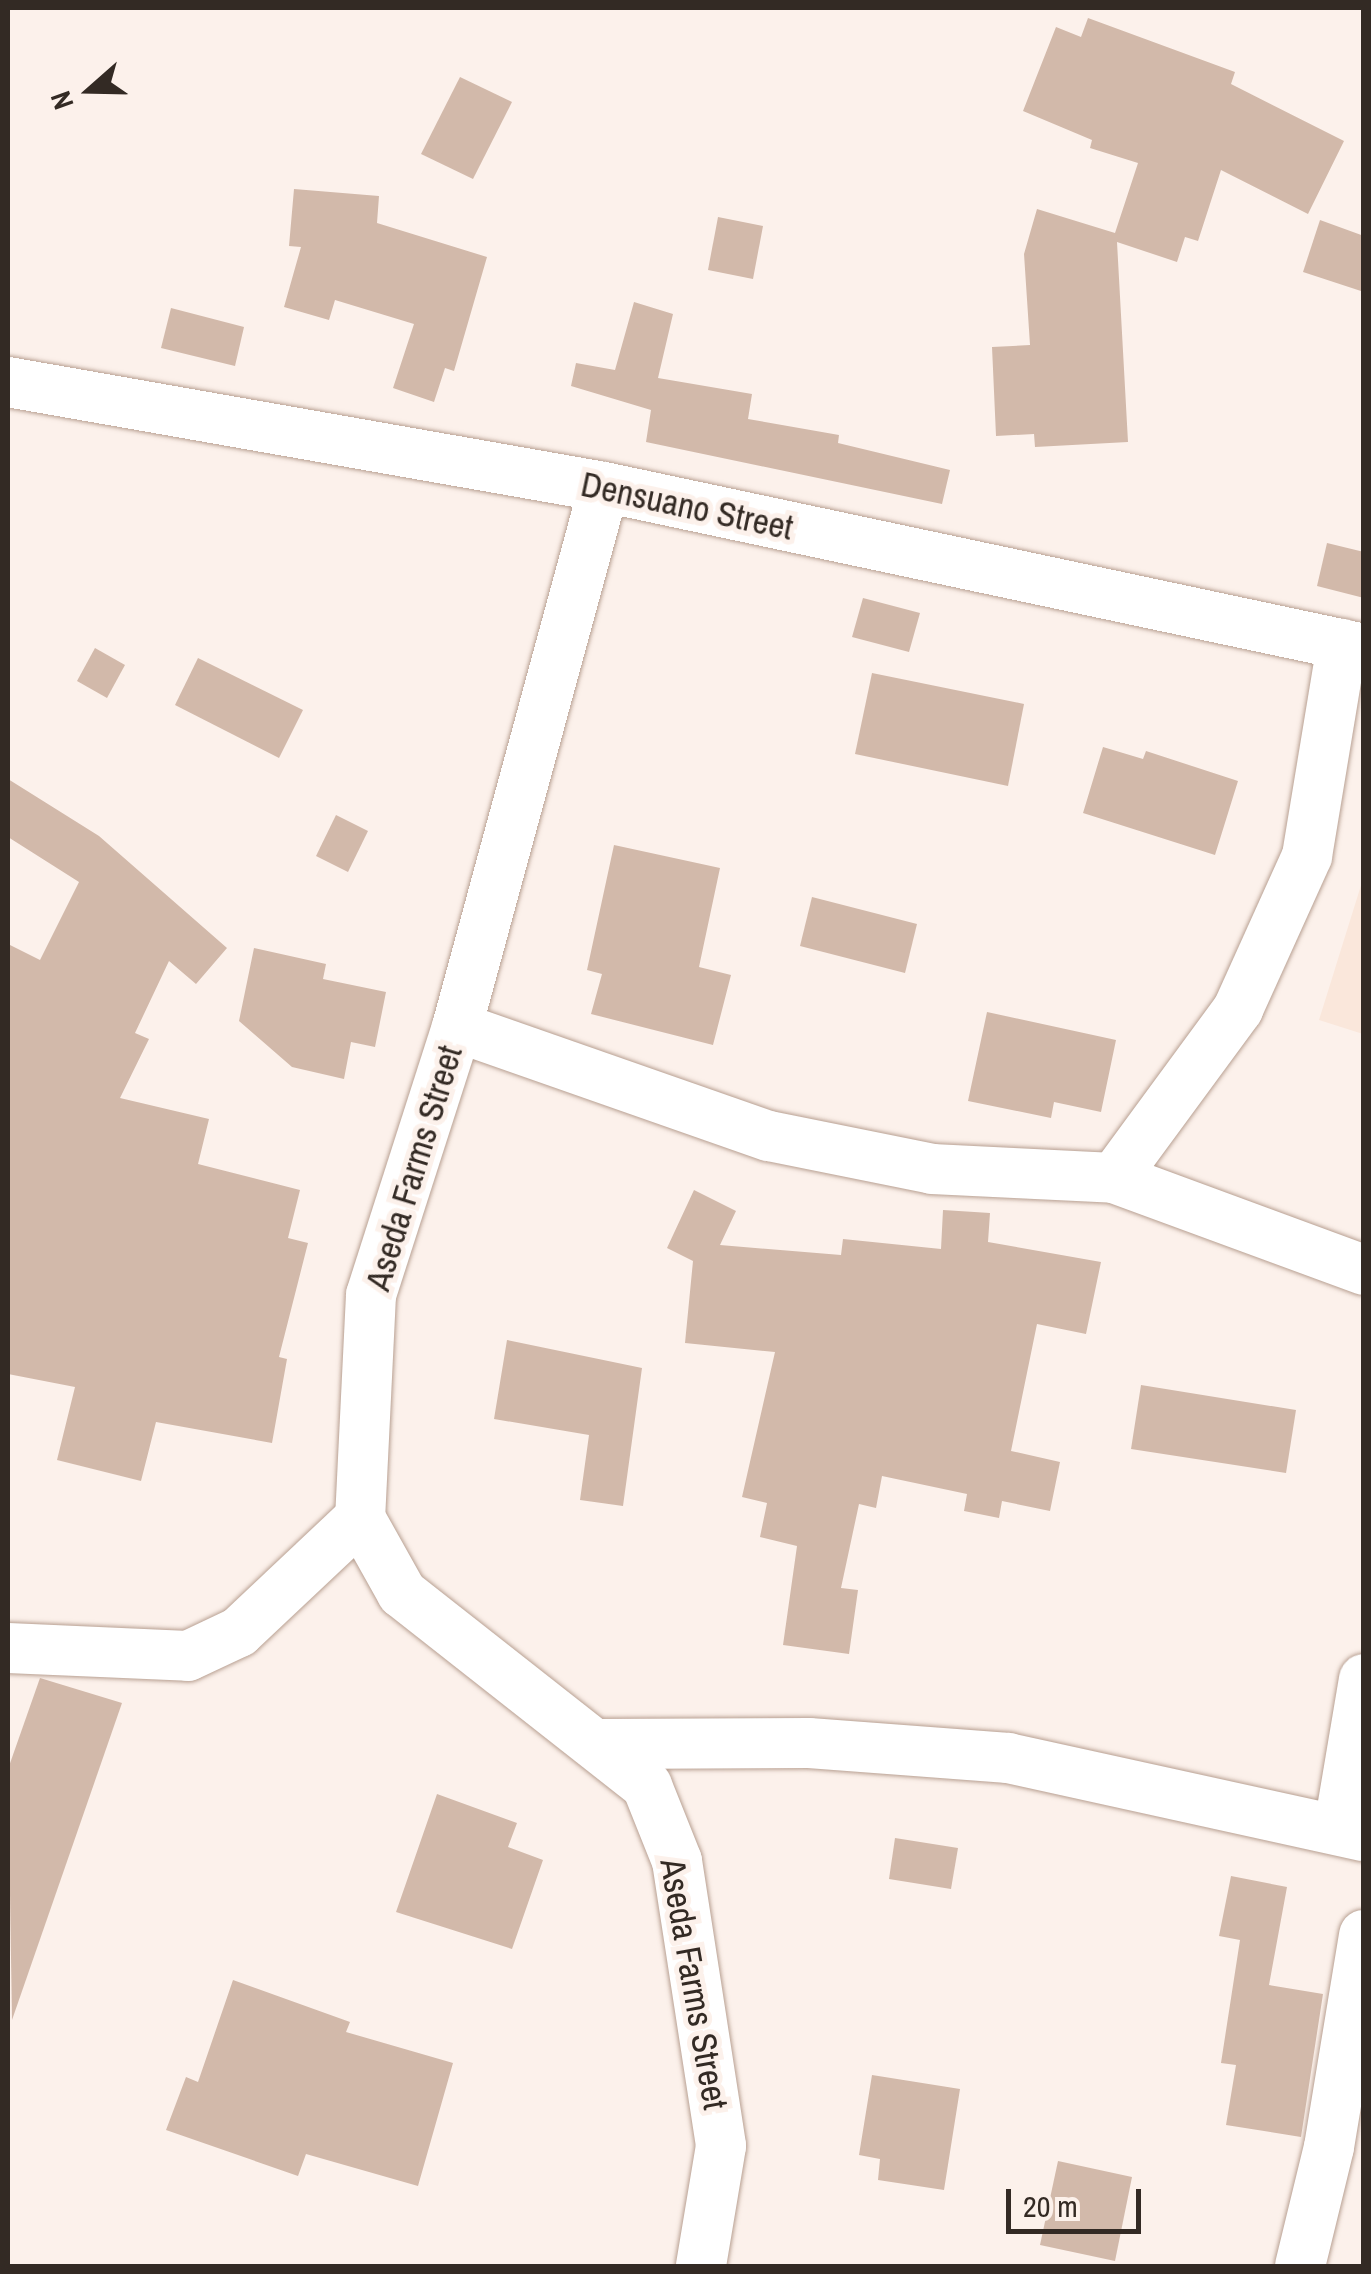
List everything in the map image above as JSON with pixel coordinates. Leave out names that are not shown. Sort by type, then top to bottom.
[{"type":"street","name":"Densuano Street","points":[[8,382],[604,487],[1353,646]]},
{"type":"street","name":"Aseda Farms Street","points":[[604,487],[457,1028],[371,1295],[360,1518],[402,1592],[647,1786],[677,1860],[721,2146],[701,2266]]},
{"type":"street","points":[[1114,1178],[1238,1009],[1307,856],[1353,646]]},
{"type":"street","points":[[457,1028],[769,1136],[932,1169],[1114,1178],[1364,1270]]},
{"type":"street","points":[[8,1648],[188,1656],[240,1632],[360,1518]]},
{"type":"street","points":[[597,1744],[808,1744],[1008,1758],[1351,1832],[1364,1679]]},
{"type":"street","points":[[1300,2266],[1329,2147],[1364,1935]]},
{"type":"shaded area","points":[[1363,879],[1363,1034],[1319,1020]]},
{"type":"building","points":[[1088,18],[1235,72],[1231,84],[1344,141],[1308,214],[1221,170],[1198,241],[1185,237],[1177,262],[1117,242],[1128,442],[1035,447],[1034,434],[996,436],[992,347],[1030,345],[1024,254],[1037,209],[1115,233],[1138,163],[1090,148],[1092,140],[1023,111],[1056,27],[1081,37]]},
{"type":"building","points":[[460,77],[512,102],[473,179],[421,154]]},
{"type":"building","points":[[294,189],[379,196],[377,223],[487,257],[454,371],[445,368],[434,402],[393,388],[414,324],[335,300],[329,320],[284,307],[301,247],[289,246]]},
{"type":"building","points":[[718,217],[763,226],[753,279],[708,270]]},
{"type":"building","points":[[1320,220],[1364,236],[1364,292],[1303,272]]},
{"type":"building","points":[[634,302],[673,314],[658,378],[752,394],[748,419],[839,435],[838,443],[950,470],[942,504],[646,442],[651,410],[571,386],[576,363],[615,370]]},
{"type":"building","points":[[171,308],[244,327],[235,366],[161,348]]},
{"type":"building","points":[[1327,543],[1364,552],[1364,598],[1317,586]]},
{"type":"building","points":[[863,598],[920,613],[909,652],[852,637]]},
{"type":"building","points":[[95,648],[125,665],[107,698],[77,681]]},
{"type":"building","points":[[198,658],[303,710],[279,758],[175,705]]},
{"type":"building","points":[[872,673],[1024,704],[1008,786],[855,754]]},
{"type":"building","points":[[1103,747],[1143,759],[1146,751],[1238,781],[1215,855],[1083,813]]},
{"type":"building","points":[[8,779],[99,836],[227,948],[196,984],[169,961],[135,1033],[149,1039],[120,1098],[209,1119],[198,1164],[300,1190],[288,1238],[308,1243],[279,1357],[287,1359],[272,1443],[156,1422],[141,1481],[57,1460],[75,1387],[8,1374],[8,944],[40,960],[79,882],[8,837]]},
{"type":"building","points":[[336,815],[368,831],[348,872],[316,856]]},
{"type":"building","points":[[614,845],[720,868],[699,967],[731,975],[713,1045],[591,1014],[602,974],[587,970]]},
{"type":"building","points":[[812,897],[917,924],[905,973],[800,946]]},
{"type":"building","points":[[254,948],[326,964],[323,979],[386,992],[375,1047],[351,1042],[344,1079],[292,1067],[239,1021]]},
{"type":"building","points":[[987,1012],[1116,1040],[1101,1112],[1054,1102],[1051,1118],[968,1101]]},
{"type":"building","points":[[694,1190],[736,1211],[720,1245],[841,1255],[843,1239],[941,1249],[943,1210],[990,1213],[988,1242],[1101,1262],[1086,1334],[1037,1324],[1011,1451],[1060,1462],[1050,1511],[1002,1501],[999,1518],[964,1511],[967,1494],[882,1476],[876,1508],[859,1504],[841,1588],[858,1590],[849,1654],[783,1645],[797,1546],[760,1537],[767,1503],[742,1497],[775,1352],[685,1343],[693,1261],[667,1248]]},
{"type":"building","points":[[507,1340],[642,1368],[623,1506],[580,1500],[589,1435],[494,1419]]},
{"type":"building","points":[[1141,1385],[1296,1410],[1286,1473],[1131,1449]]},
{"type":"building","points":[[40,1678],[122,1703],[12,2020],[8,1769]]},
{"type":"building","points":[[437,1794],[517,1823],[508,1847],[543,1860],[512,1949],[396,1912]]},
{"type":"building","points":[[895,1838],[958,1848],[951,1889],[889,1879]]},
{"type":"building","points":[[1231,1876],[1287,1887],[1269,1985],[1323,1994],[1301,2137],[1226,2125],[1236,2065],[1221,2063],[1240,1940],[1219,1936]]},
{"type":"building","points":[[233,1980],[350,2022],[346,2032],[453,2063],[418,2186],[306,2154],[298,2176],[166,2130],[186,2077],[198,2082]]},
{"type":"building","points":[[872,2075],[960,2089],[944,2190],[878,2180],[880,2159],[859,2155]]},
{"type":"building","points":[[1058,2161],[1132,2177],[1115,2261],[1040,2245]]}]
